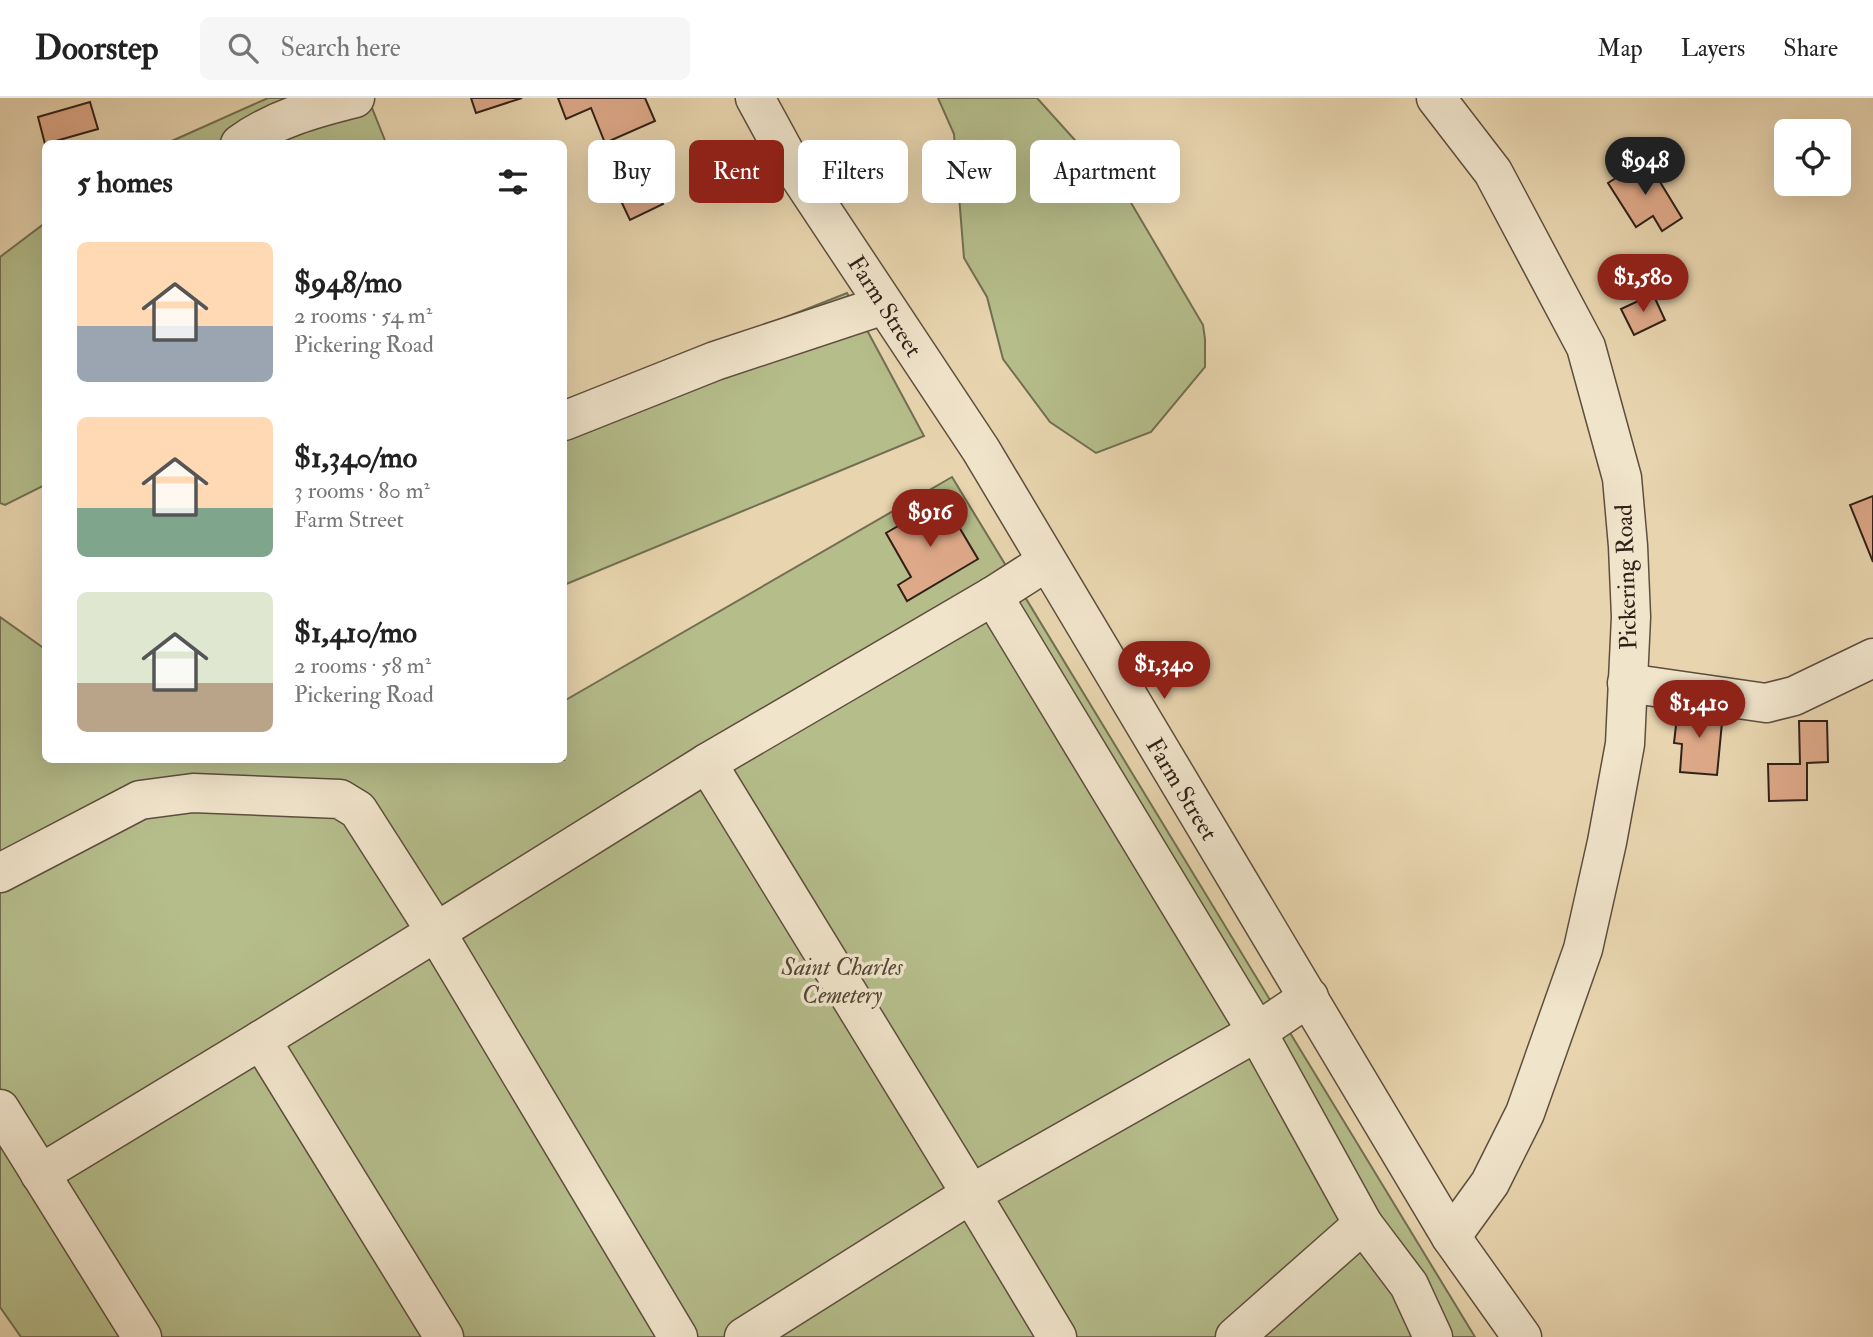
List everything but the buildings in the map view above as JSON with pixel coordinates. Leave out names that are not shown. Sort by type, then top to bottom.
[{"type":"street","points":[[247,140],[278,122],[318,107],[355,98]]},
{"type":"street","name":"Farm Street","points":[[755,98],[790,162],[981,450],[1451,1237],[1522,1337]]},
{"type":"street","name":"Pickering Road","points":[[1436,98],[1493,172],[1586,347],[1622,478],[1629,545],[1631,617],[1625,744],[1583,949],[1525,1113],[1490,1183],[1451,1237]]},
{"type":"street","points":[[567,420],[715,361],[884,305]]},
{"type":"street","points":[[40,1174],[261,1041],[707,763],[993,596],[1046,562]]},
{"type":"street","points":[[993,596],[1257,1032],[1363,1224],[1409,1285],[1433,1337]]},
{"type":"street","points":[[1627,683],[1766,703],[1780,702],[1873,658]]},
{"type":"street","points":[[707,763],[1057,1337]]},
{"type":"street","points":[[0,873],[140,800],[193,793],[340,799],[358,810],[436,932],[678,1337]]},
{"type":"street","points":[[744,1337],[971,1194],[1257,1032],[1309,997]]},
{"type":"street","points":[[261,1041],[444,1337]]},
{"type":"street","points":[[0,1109],[142,1337]]},
{"type":"street","points":[[1235,1337],[1363,1224]]},
{"type":"green space","points":[[268,98],[368,98],[385,140],[174,140]]},
{"type":"green space","points":[[938,98],[1037,98],[1075,140],[1030,140],[1030,203],[1131,203],[1203,325],[1205,339],[1205,367],[1151,432],[1096,453],[1050,422],[1003,359],[987,297],[964,258],[960,203],[1016,203],[1016,140],[954,140]]},
{"type":"green space","points":[[42,225],[42,486],[5,505],[0,503],[0,257]]},
{"type":"green space","points":[[847,293],[924,436],[567,584],[567,404]]},
{"type":"green space","name":"Saint Charles Cemetery","points":[[952,477],[1475,1337],[21,1337],[0,1307],[0,617],[42,647],[42,763],[567,763],[567,699]]}]
